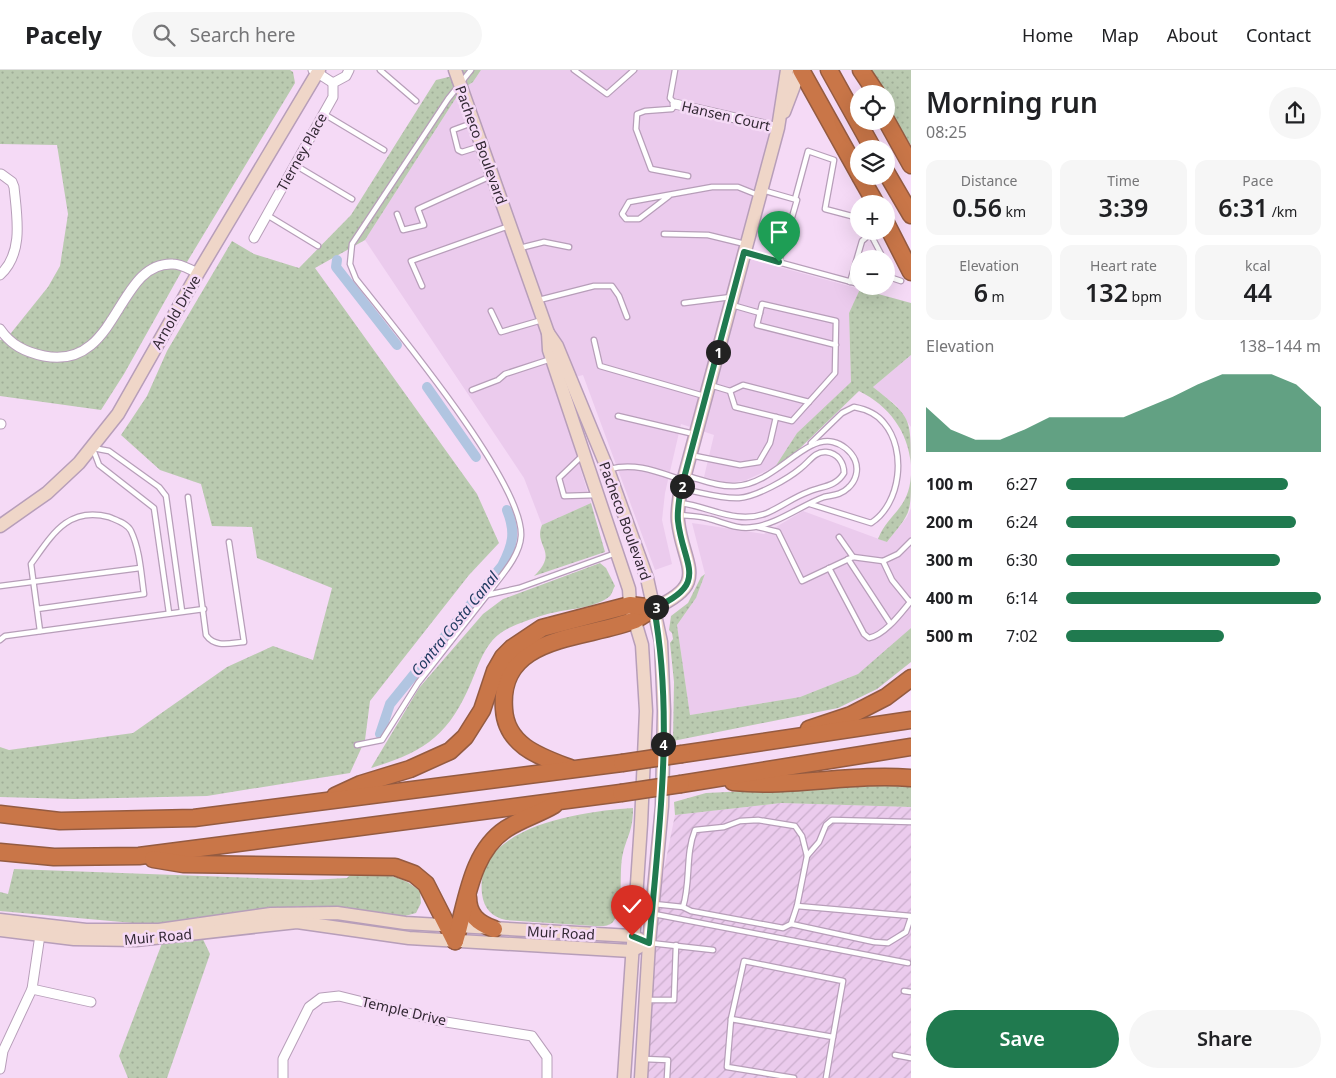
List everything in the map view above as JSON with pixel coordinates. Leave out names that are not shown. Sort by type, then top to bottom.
[{"type":"highway","points":[[801,70],[850,158]]},
{"type":"highway","points":[[828,70],[868,140]]},
{"type":"highway","points":[[860,70],[868,85]]},
{"type":"highway","points":[[860,70],[871,85]]},
{"type":"highway","points":[[895,121],[911,145]]},
{"type":"highway","points":[[892,130],[911,165]]},
{"type":"highway","points":[[894,185],[911,215]]},
{"type":"highway","points":[[895,240],[906,276]]},
{"type":"highway","points":[[898,245],[911,257]]},
{"type":"highway","points":[[319,804],[361,784],[410,769],[450,751],[465,737],[478,716],[495,671],[503,657],[512,648],[542,628],[654,608]]},
{"type":"highway","points":[[574,770],[530,752],[516,740],[507,725],[504,715],[503,695],[507,677],[518,662],[544,645],[633,612]]},
{"type":"highway","points":[[788,738],[826,721],[851,715],[886,698],[911,678]]},
{"type":"highway","points":[[0,814],[60,821],[194,818],[319,804],[574,770],[911,720]]},
{"type":"highway","points":[[0,852],[54,857],[139,856],[681,784],[911,747]]},
{"type":"highway","points":[[711,779],[762,785],[872,777],[911,778]]},
{"type":"highway","points":[[454,931],[480,858],[494,839],[507,829],[564,800]]},
{"type":"highway","points":[[139,856],[183,864],[395,867],[414,874],[426,884],[454,931]]},
{"type":"highway","points":[[468,894],[468,906],[472,915],[481,924],[494,930]]},
{"type":"main road","name":"Pacheco Boulevard","points":[[454,70],[544,319],[552,358],[629,589],[642,645],[646,712],[641,824],[632,936],[624,1078]]},
{"type":"main road","points":[[778,128],[787,70]]},
{"type":"main road","points":[[654,608],[682,592],[689,582],[689,564],[679,509],[683,482],[778,128],[801,70]]},
{"type":"main road","name":"Arnold Drive","points":[[0,526],[47,493],[92,448],[132,391],[198,273],[316,71]]},
{"type":"main road","name":"Pacheco Boulevard","points":[[548,333],[557,346],[608,470],[647,578],[660,642],[664,711],[662,806],[649,943],[641,1078]]},
{"type":"main road","name":"Muir Road","points":[[0,920],[86,930],[159,930],[271,914],[299,912],[366,916],[454,931],[631,951],[649,943]]},
{"type":"main road","name":"Muir Road","points":[[0,930],[40,936],[136,940],[298,922],[410,938],[454,931],[494,930],[632,936],[649,943]]},
{"type":"street","points":[[316,71],[333,83],[346,76],[348,70]]},
{"type":"street","name":"Tierney Place","points":[[254,238],[333,97],[333,83]]},
{"type":"street","name":"Hansen Court","points":[[675,104],[778,128]]},
{"type":"street","points":[[0,174],[12,182],[14,187],[17,240],[10,264],[0,275]]},
{"type":"street","points":[[0,329],[6,338],[26,353],[52,358],[76,354],[102,337],[136,281],[153,268],[164,264],[175,264],[198,273]]},
{"type":"street","points":[[0,925],[27,929],[40,936]]},
{"type":"street","points":[[40,936],[50,930],[86,930]]},
{"type":"street","points":[[0,1069],[3,1051],[32,989],[40,936]]},
{"type":"street","points":[[32,989],[91,1002]]},
{"type":"street","name":"Temple Drive","points":[[283,1078],[283,1059],[309,1007],[322,998],[339,996],[440,1020],[532,1036],[547,1057],[547,1078]]},
{"type":"lane","points":[[380,70],[416,101]]},
{"type":"lane","points":[[357,744],[382,740],[418,682],[487,595],[520,547],[519,518],[513,500],[499,473],[431,376],[356,279],[350,264],[352,244],[459,83],[471,70]]},
{"type":"lane","points":[[574,70],[607,94],[634,70]]},
{"type":"lane","points":[[675,70],[670,98],[675,104],[672,109],[645,110],[637,114],[636,129],[651,169],[688,176]]},
{"type":"lane","points":[[324,114],[384,150]]},
{"type":"lane","points":[[473,122],[453,130],[458,150],[462,152],[482,146]]},
{"type":"lane","points":[[779,262],[797,200],[795,199],[808,151],[834,160],[825,209],[850,216]]},
{"type":"lane","points":[[295,165],[352,199]]},
{"type":"lane","points":[[397,214],[403,230],[424,224],[418,209],[492,175]]},
{"type":"lane","points":[[669,196],[639,219],[626,219],[622,214],[629,202],[712,187],[738,187],[795,199]]},
{"type":"lane","points":[[267,215],[318,246]]},
{"type":"lane","points":[[422,286],[411,261],[510,225]]},
{"type":"lane","points":[[664,234],[708,235],[779,262],[850,282]]},
{"type":"lane","points":[[518,248],[544,242],[569,247]]},
{"type":"lane","points":[[537,300],[594,286],[612,286],[619,296],[627,317]]},
{"type":"lane","points":[[684,303],[731,300],[760,313]]},
{"type":"lane","points":[[730,391],[735,407],[792,421],[835,373],[836,345],[836,321],[762,304],[757,325],[836,345]]},
{"type":"lane","points":[[491,311],[501,332],[544,319]]},
{"type":"lane","points":[[594,340],[600,366],[707,390],[730,391],[743,385],[809,402]]},
{"type":"lane","points":[[472,390],[498,380],[505,374],[552,358]]},
{"type":"lane","points":[[683,482],[735,486],[749,484],[778,470],[811,444],[834,421],[854,407],[867,410],[884,422],[897,445],[897,482],[881,516],[871,523],[810,504]]},
{"type":"lane","points":[[618,416],[696,434]]},
{"type":"lane","points":[[690,454],[740,465],[759,462],[770,443],[776,417]]},
{"type":"lane","points":[[756,527],[810,504],[840,494],[849,488],[856,475],[856,461],[850,451],[843,446],[823,440],[811,444]]},
{"type":"lane","points":[[92,448],[110,451],[159,487],[166,496],[182,611]]},
{"type":"lane","points":[[92,448],[99,464],[154,508],[169,613]]},
{"type":"lane","points":[[608,470],[623,466],[648,469],[683,482],[740,498],[769,488],[801,468],[816,454],[826,452],[837,456],[844,464],[844,473],[835,484],[806,492],[788,504],[752,518],[679,509]]},
{"type":"lane","points":[[584,455],[559,478],[564,496],[598,495]]},
{"type":"lane","points":[[188,497],[206,635],[210,641],[220,644],[244,642],[230,542]]},
{"type":"lane","points":[[679,509],[742,528],[756,527],[778,532],[802,581],[850,558],[883,561],[898,554],[910,544]]},
{"type":"lane","points":[[37,610],[144,594],[137,544],[130,528],[117,520],[98,514],[78,516],[59,527],[31,564],[33,582],[37,610],[40,631]]},
{"type":"lane","points":[[839,537],[890,623]]},
{"type":"lane","points":[[487,595],[519,588],[617,552]]},
{"type":"lane","points":[[830,568],[864,634],[869,638],[875,637],[911,601],[892,580],[883,561]]},
{"type":"lane","points":[[0,586],[140,568]]},
{"type":"lane","points":[[0,640],[5,636],[204,609]]},
{"type":"lane","points":[[683,907],[688,890],[689,843],[695,830],[724,827],[740,821],[758,820],[795,826],[802,836],[807,856],[797,906],[791,924]]},
{"type":"lane","points":[[807,856],[819,842],[826,825],[832,820],[911,822]]},
{"type":"lane","points":[[652,909],[683,907],[691,911],[783,928],[791,924],[874,942],[888,942],[906,932],[911,917],[797,906]]},
{"type":"lane","points":[[652,909],[908,963]]},
{"type":"lane","points":[[649,943],[713,950]]},
{"type":"lane","points":[[646,1000],[674,1000],[676,945]]},
{"type":"lane","points":[[794,1078],[727,1067],[731,1019],[744,961],[843,981],[826,1078]]},
{"type":"lane","points":[[904,991],[911,992]]},
{"type":"lane","points":[[731,1019],[833,1037]]},
{"type":"lane","points":[[895,1054],[911,1058]]},
{"type":"lane","points":[[642,1059],[668,1060],[667,1078]]},
{"type":"shaded area","points":[[481,70],[787,70],[743,257],[850,286],[850,295],[857,295],[849,313],[851,382],[797,433],[775,467],[744,481],[727,483],[704,477],[714,435],[681,424],[665,493],[662,520],[672,564],[655,570],[583,375],[554,382],[591,503],[542,525],[524,478],[365,240],[461,90],[473,82]]},
{"type":"shaded area","points":[[911,355],[911,427],[896,405],[873,387]]},
{"type":"shaded area","points":[[911,508],[911,628],[907,634],[858,674],[800,697],[690,715],[677,625],[696,598],[705,574],[692,523],[764,534],[803,511],[887,542],[907,517]]},
{"type":"shaded area","points":[[781,803],[911,807],[911,1078],[641,1078],[649,943],[675,815]]},
{"type":"green space","points":[[0,70],[290,70],[293,72],[295,83],[184,267],[124,374],[101,410],[0,396],[0,340],[7,338],[48,287],[60,266],[68,214],[57,145],[0,144]]},
{"type":"green space","points":[[460,70],[481,70],[473,82],[461,90],[365,240],[315,268],[477,494],[499,543],[469,575],[370,701],[365,740],[350,773],[207,796],[74,799],[0,797],[0,747],[9,750],[133,733],[227,667],[273,646],[313,660],[332,588],[257,558],[252,527],[212,526],[201,484],[160,470],[121,435],[147,396],[167,351],[232,241],[254,254],[299,268],[351,215],[436,80],[457,75]]},
{"type":"green space","points":[[861,70],[911,70],[911,145],[895,121],[895,85],[871,85]]},
{"type":"green space","points":[[857,295],[882,295],[911,303],[911,355],[873,387],[895,405],[906,419],[909,427],[911,465],[906,441],[895,421],[879,404],[859,391],[794,454],[775,467],[797,433],[851,382],[849,313]]},
{"type":"green space","points":[[911,475],[911,498],[905,518],[887,542],[878,539],[882,530],[902,504],[909,487]]},
{"type":"green space","points":[[591,503],[605,552],[534,576],[545,561],[546,555],[540,532],[542,525]]},
{"type":"green space","points":[[600,563],[606,568],[615,586],[610,596],[596,604],[534,618],[502,632],[486,650],[457,710],[437,736],[409,754],[371,768],[419,688],[483,614],[503,599]]},
{"type":"green space","points":[[705,574],[696,598],[677,625],[690,715],[800,697],[858,674],[911,628],[911,662],[877,689],[838,708],[673,741],[674,682],[670,643],[673,639],[672,633],[669,630],[671,616],[688,603],[701,577]]},
{"type":"green space","points":[[877,785],[911,787],[911,807],[781,803],[675,815],[674,802],[706,793]]},
{"type":"green space","points":[[633,808],[631,827],[623,853],[619,908],[617,916],[611,924],[594,926],[506,920],[489,912],[482,894],[484,871],[495,852],[514,837],[536,826],[562,818]]},
{"type":"green space","points":[[14,869],[310,880],[347,878],[352,873],[380,874],[396,877],[412,885],[420,891],[421,903],[416,913],[405,916],[299,906],[155,925],[0,911],[0,892],[8,894]]},
{"type":"green space","points":[[200,933],[210,954],[167,1078],[128,1078],[119,1056],[164,938]]},
{"type":"waterway","name":"Contra Costa Canal","points":[[337,260],[336,267],[397,345]]},
{"type":"waterway","name":"Contra Costa Canal","points":[[427,387],[476,457]]},
{"type":"waterway","name":"Contra Costa Canal","points":[[380,734],[390,704],[502,566],[509,551],[512,538],[512,525],[507,510]]},
{"type":"route","points":[[632,936],[649,943],[662,806],[664,711],[660,642],[654,608],[670,601],[682,592],[689,582],[689,564],[678,520],[680,493],[744,252],[779,262]]}]
